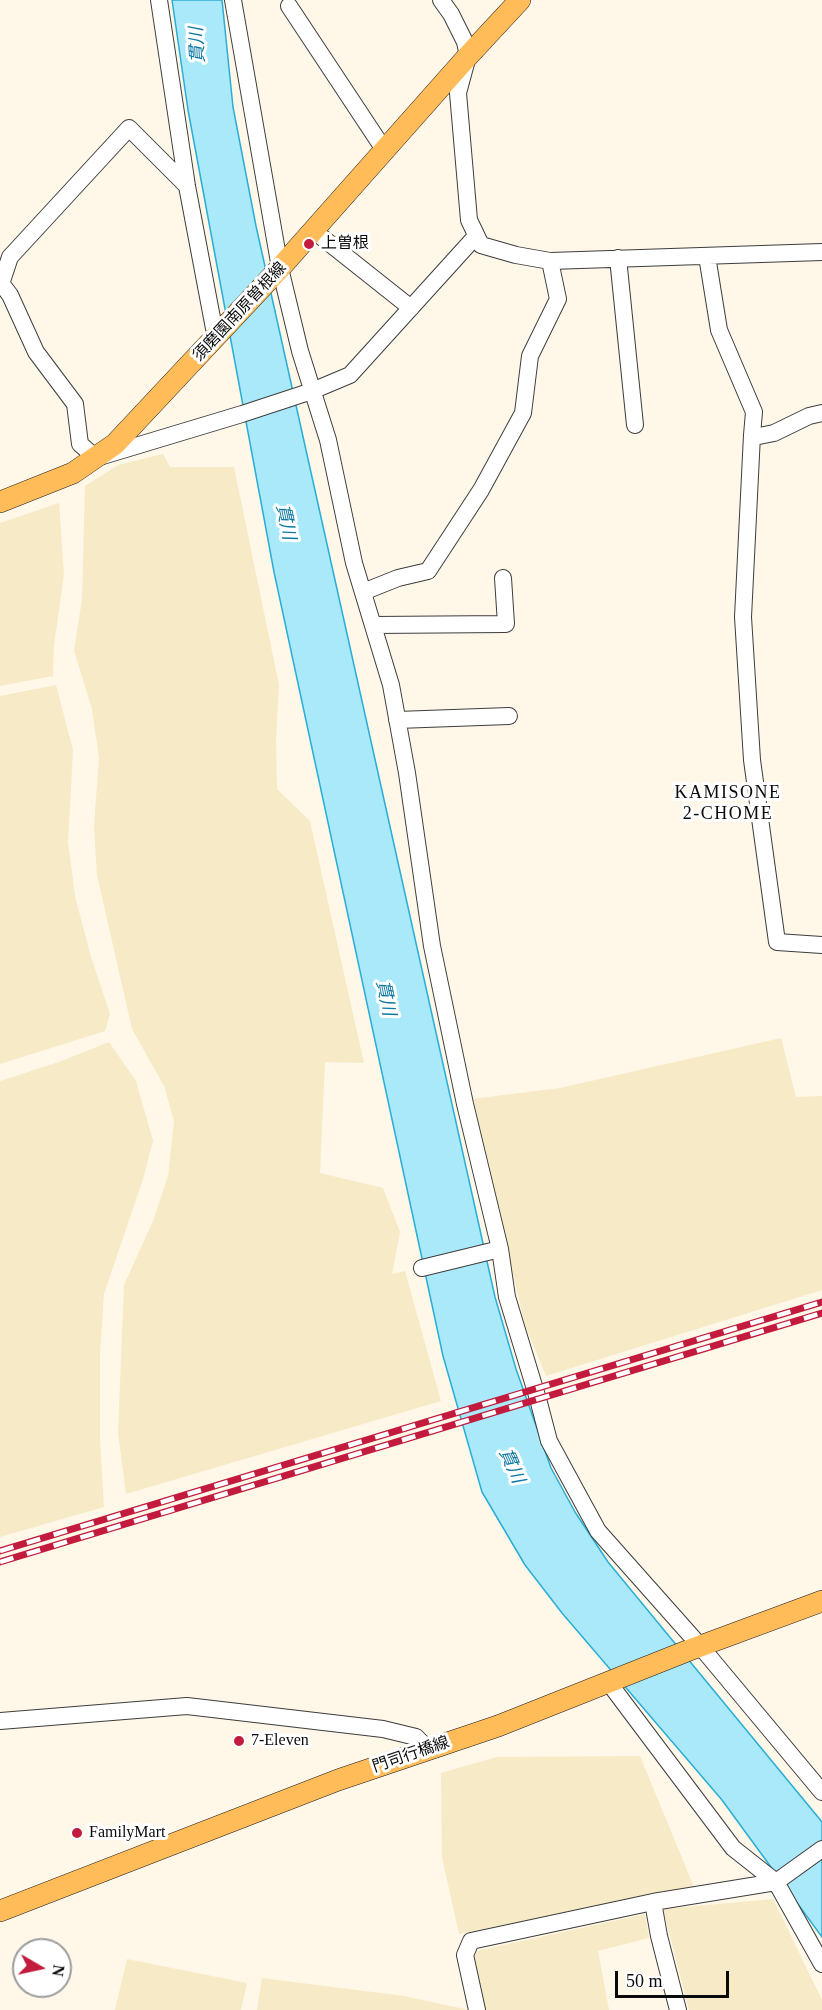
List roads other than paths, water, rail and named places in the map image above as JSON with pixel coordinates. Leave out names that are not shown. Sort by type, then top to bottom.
[{"type":"main road","name":"須磨園南原曽根線","points":[[0,502],[74,473],[115,444],[278,271],[520,0]]},
{"type":"main road","name":"門司行橋線","points":[[0,1911],[338,1780],[498,1726],[822,1601]]},
{"type":"street","points":[[159,0],[187,186],[219,335]]},
{"type":"street","points":[[233,0],[278,271],[300,351],[308,392],[328,440],[354,563],[390,685],[407,773],[432,946],[496,1251],[549,1441],[598,1532],[694,1649],[822,1792]]},
{"type":"street","points":[[441,0],[465,42],[468,56],[458,93],[469,220],[481,244],[516,255],[550,261],[822,252]]},
{"type":"street","points":[[289,6],[385,151]]},
{"type":"street","points":[[187,186],[129,128],[10,257],[1,283],[10,295],[36,352],[75,404],[80,444],[96,458],[242,414],[350,375],[476,236]]},
{"type":"street","points":[[314,231],[411,308]]},
{"type":"street","points":[[707,256],[719,330],[754,412],[743,617],[752,760],[777,942],[822,945]]},
{"type":"street","points":[[618,258],[635,425]]},
{"type":"street","points":[[363,592],[398,578],[428,571],[481,490],[523,413],[530,356],[558,299],[550,261]]},
{"type":"street","points":[[752,435],[774,433],[809,416],[822,413]]},
{"type":"street","points":[[373,626],[506,624],[503,578]]},
{"type":"street","points":[[397,720],[509,716]]},
{"type":"street","points":[[422,1268],[496,1251]]},
{"type":"street","points":[[613,1681],[733,1848],[776,1882],[822,1965]]},
{"type":"street","points":[[0,1721],[188,1706],[383,1729],[416,1737],[428,1749]]},
{"type":"street","points":[[477,2010],[465,1955],[471,1941],[652,1902],[776,1882],[822,1849]]},
{"type":"street","points":[[652,1902],[678,2010]]},
{"type":"water","name":"貫川","points":[[172,0],[222,0],[233,107],[256,226],[495,1297],[516,1369],[551,1468],[575,1512],[608,1562],[822,1822],[822,1937],[722,1800],[562,1613],[525,1565],[482,1492],[443,1356],[274,572],[188,110]]},
{"type":"railway","points":[[0,1551],[822,1302]]},
{"type":"railway","points":[[0,1562],[822,1313]]},
{"type":"place","name":"上曽根","points":[[309,244]]},
{"type":"place","name":"7-Eleven","points":[[239,1741]]},
{"type":"place","name":"FamilyMart","points":[[77,1833]]},
{"type":"district","name":"KAMISONE 2-CHOME","points":[[728,803]]}]
